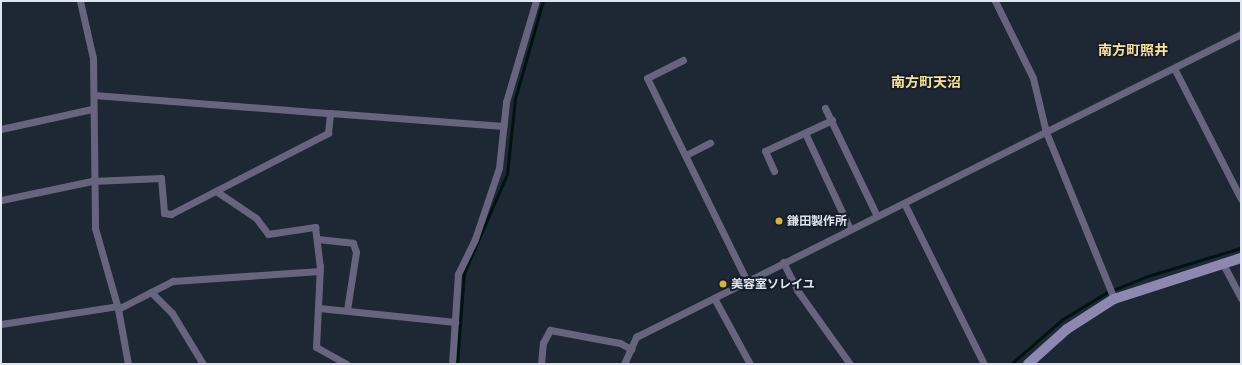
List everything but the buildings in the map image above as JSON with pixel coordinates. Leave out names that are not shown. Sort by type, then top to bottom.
[{"type":"street","points":[[80,1],[93,58],[94,95],[92,109],[92,181],[98,247],[118,307],[128,364]]},
{"type":"street","points":[[452,364],[458,274],[494,184],[504,126],[506,102],[536,1]]},
{"type":"street","points":[[995,1],[1033,78],[1046,132],[1112,294]]},
{"type":"street","points":[[624,364],[636,337],[783,262],[1241,34]]},
{"type":"street","points":[[683,60],[647,78],[747,281]]},
{"type":"street","points":[[1174,68],[1241,199]]},
{"type":"street","points":[[94,95],[504,126]]},
{"type":"street","points":[[825,108],[877,216]]},
{"type":"street","points":[[1,128],[92,109]]},
{"type":"street","points":[[1,200],[92,181],[161,178],[164,213],[171,214],[328,133],[330,113]]},
{"type":"street","points":[[774,171],[765,151],[832,120]]},
{"type":"street","points":[[805,132],[850,229]]},
{"type":"street","points":[[686,155],[710,143]]},
{"type":"street","points":[[216,191],[256,218],[268,234],[315,227],[318,239],[320,271],[316,347],[346,364]]},
{"type":"street","points":[[904,203],[984,364]]},
{"type":"street","points":[[318,239],[353,243],[356,252],[347,310]]},
{"type":"street","points":[[1028,364],[1067,329],[1112,294],[1222,262],[1241,258]]},
{"type":"street","points":[[783,262],[797,290],[850,364]]},
{"type":"street","points":[[1222,262],[1241,298]]},
{"type":"street","points":[[1,324],[118,307],[173,281],[320,271]]},
{"type":"street","points":[[151,292],[172,313],[203,364]]},
{"type":"street","points":[[714,298],[750,364]]},
{"type":"street","points":[[319,308],[455,322]]},
{"type":"street","points":[[541,364],[543,343],[550,330],[620,342],[631,349]]},
{"type":"waterway","points":[[457,364],[464,273],[507,174],[515,99],[543,1]]},
{"type":"waterway","points":[[1011,364],[1063,319],[1106,293],[1148,276],[1241,248]]},
{"type":"place","name":"鎌田製作所","points":[[779,221]]},
{"type":"place","name":"美容室ソレイユ","points":[[723,284]]},
{"type":"district","name":"南方町照井","points":[[1133,50]]},
{"type":"district","name":"南方町天沼","points":[[926,82]]}]
